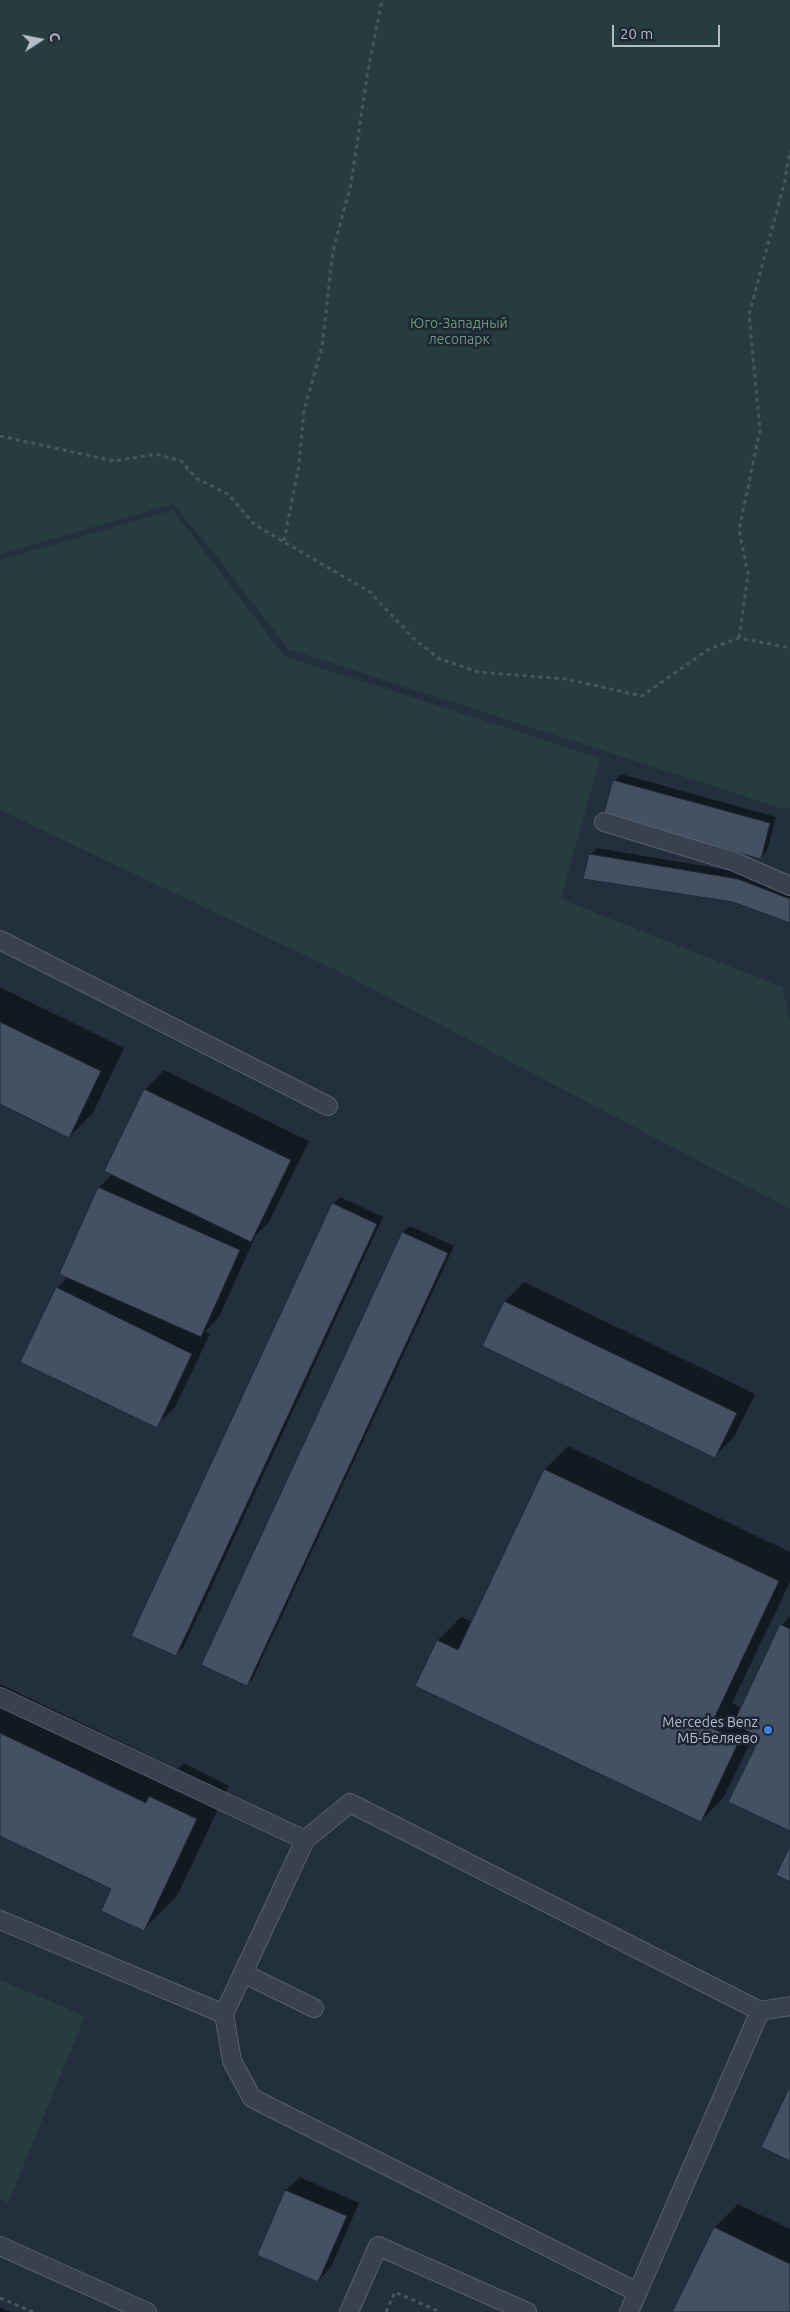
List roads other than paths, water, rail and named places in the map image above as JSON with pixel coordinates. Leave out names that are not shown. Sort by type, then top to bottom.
[{"type":"lane","points":[[604,822],[735,862],[790,886]]},
{"type":"lane","points":[[0,940],[328,1106]]},
{"type":"lane","points":[[0,1697],[305,1840]]},
{"type":"lane","points":[[637,2292],[252,2098],[232,2061],[224,2014],[305,1840],[350,1804],[760,2012],[790,2006]]},
{"type":"lane","points":[[0,1920],[224,2014]]},
{"type":"lane","points":[[243,1973],[314,2008]]},
{"type":"lane","points":[[628,2312],[760,2012]]},
{"type":"lane","points":[[0,2246],[147,2312]]},
{"type":"lane","points":[[349,2312],[378,2246],[527,2312]]},
{"type":"place","name":"Mercedes Benz МБ-Беляево","points":[[768,1730]]},
{"type":"park label","name":"Юго-Западный лесопарк","points":[[459,332]]}]
